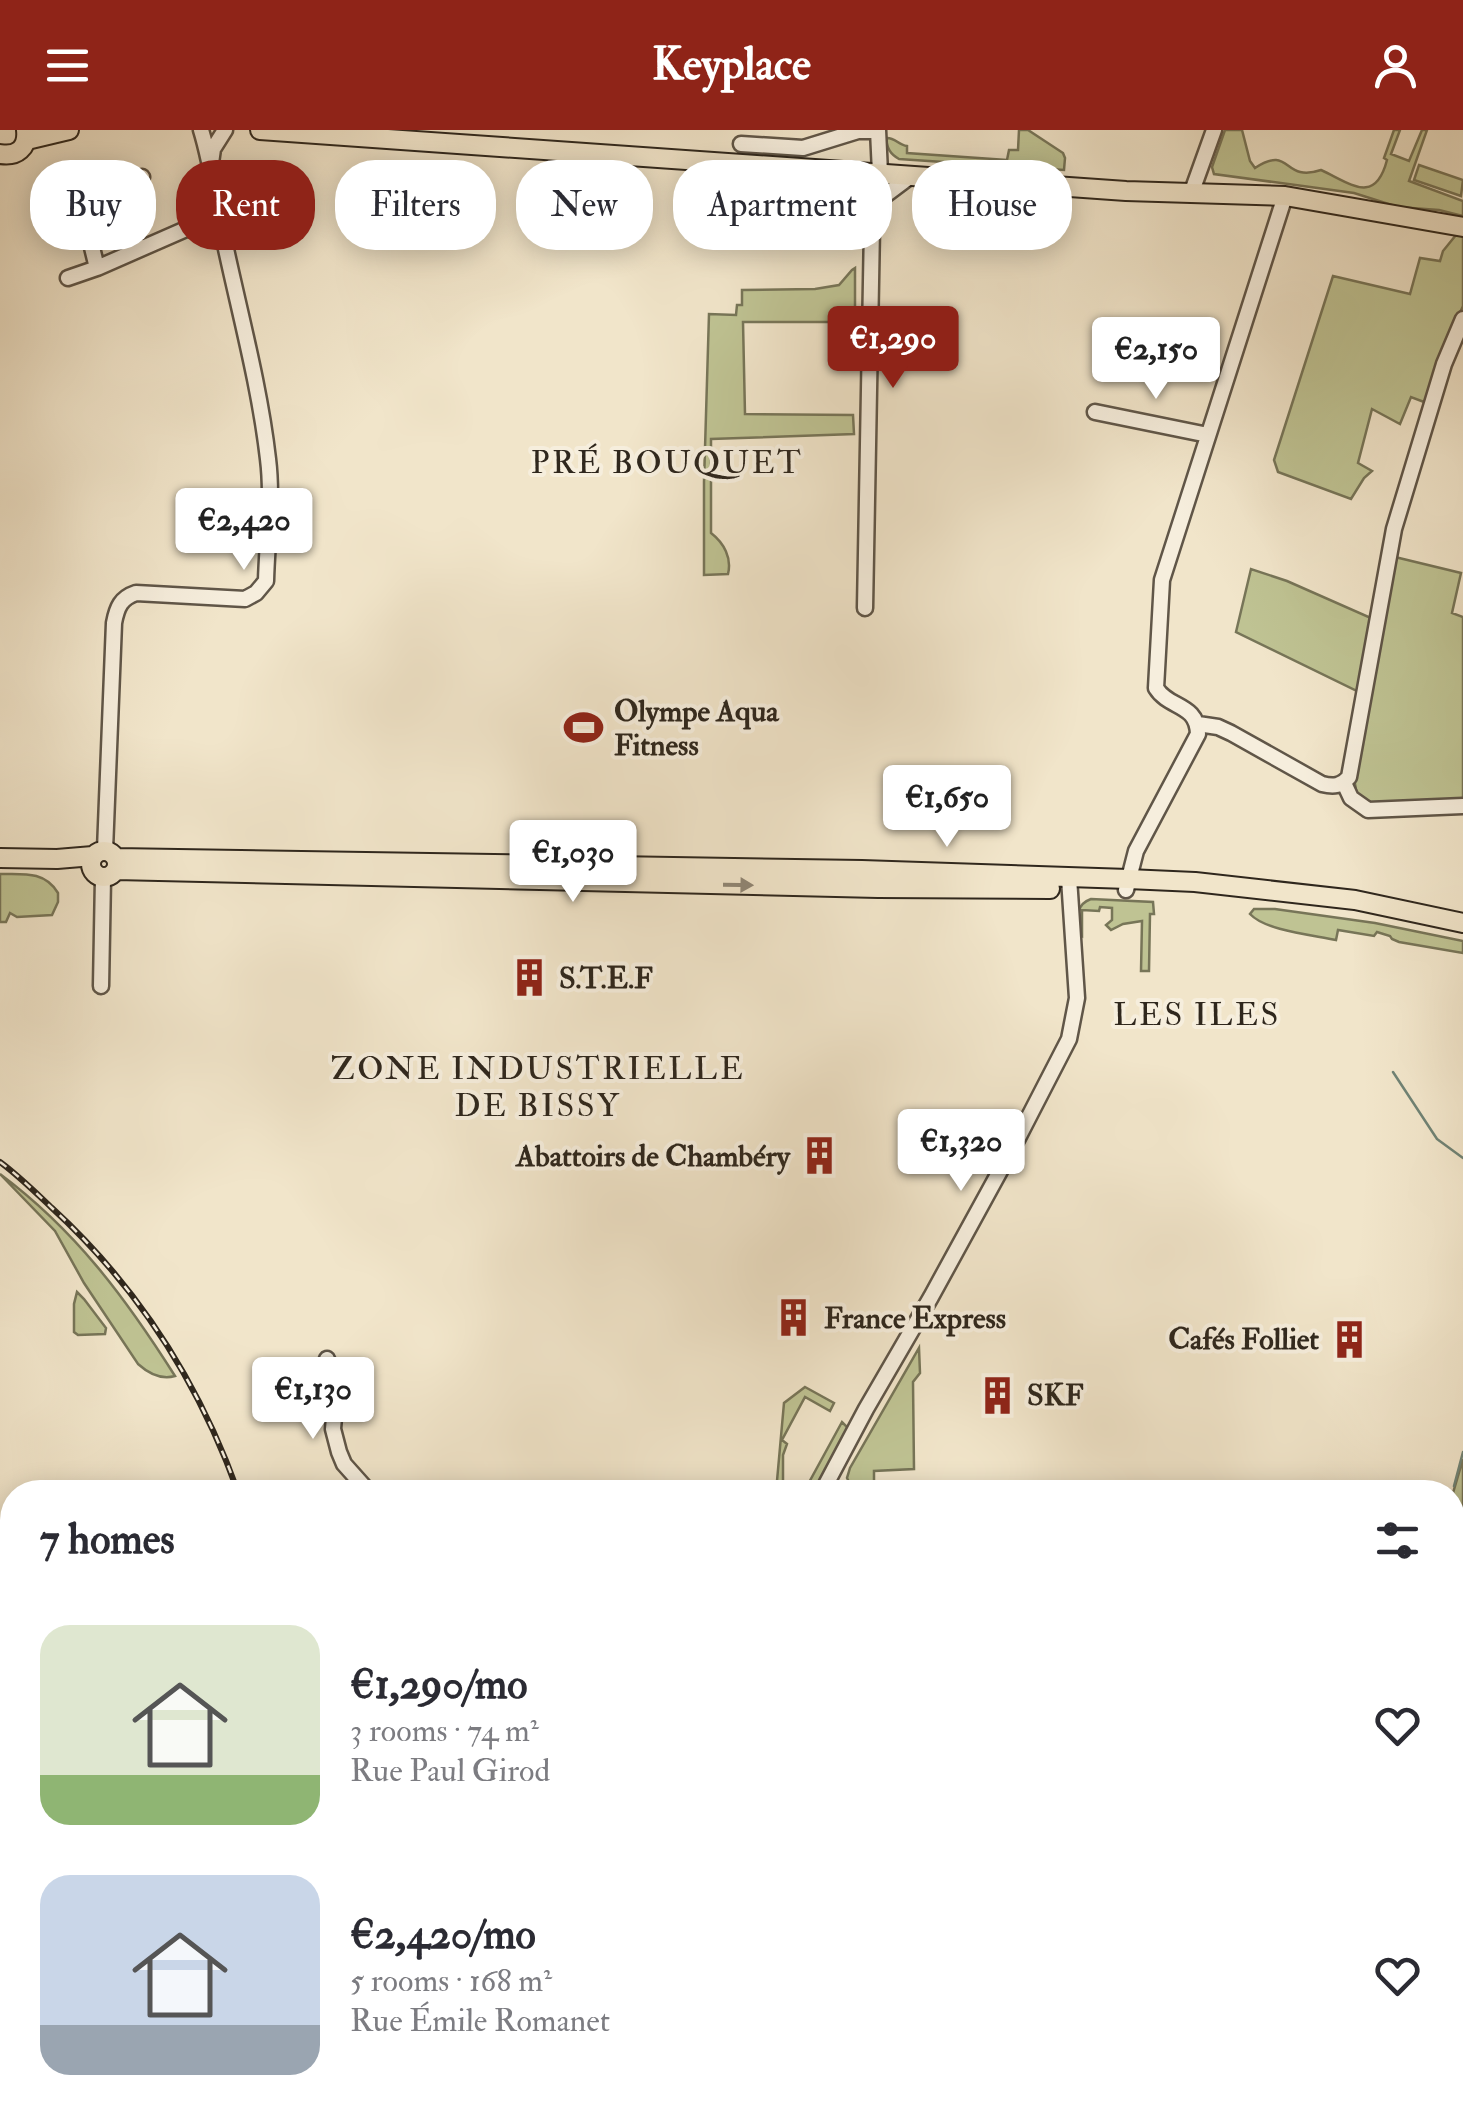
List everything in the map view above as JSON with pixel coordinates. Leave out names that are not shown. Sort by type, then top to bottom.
[{"type":"main road","points":[[3,158],[20,151],[26,135],[69,130]]},
{"type":"main road","points":[[260,130],[689,160]]},
{"type":"main road","points":[[892,174],[1137,192],[1285,196],[1463,227]]},
{"type":"main road","points":[[0,858],[859,888],[1195,882],[1385,906],[1463,923]]},
{"type":"main road","points":[[0,869],[104,863]]},
{"type":"main road","points":[[1127,884],[1264,899],[1463,933]]},
{"type":"street","points":[[200,130],[210,160]]},
{"type":"street","points":[[212,160],[225,130]]},
{"type":"street","points":[[740,144],[803,148],[858,131],[878,130],[877,160]]},
{"type":"street","points":[[1192,194],[1214,130]]},
{"type":"street","points":[[892,190],[911,176]]},
{"type":"street","points":[[1127,884],[1136,851],[1198,734],[1198,724],[1190,712],[1158,693],[1155,676],[1162,580],[1285,196]]},
{"type":"street","points":[[94,250],[98,268]]},
{"type":"street","points":[[68,278],[137,250]]},
{"type":"street","points":[[100,986],[114,622],[119,604],[136,593],[245,599],[266,581],[268,458],[226,250]]},
{"type":"street","points":[[865,608],[871,250]]},
{"type":"street","points":[[1198,724],[1218,727],[1322,784],[1336,786],[1349,776],[1394,528],[1444,364],[1463,319]]},
{"type":"street","points":[[1095,412],[1208,435]]},
{"type":"street","points":[[1344,783],[1351,798],[1368,810],[1463,806]]},
{"type":"street","points":[[830,1480],[1018,1138],[1068,1038],[1076,998],[1069,883]]},
{"type":"street","points":[[326,1358],[336,1394],[333,1428],[338,1452],[358,1480]]},
{"type":"green space","points":[[1019,130],[1028,130],[1063,153],[1065,160],[1007,160],[1009,150],[1018,150]]},
{"type":"green space","points":[[1225,130],[1242,130],[1255,168],[1275,160],[1299,172],[1321,170],[1351,185],[1368,187],[1382,174],[1394,130],[1400,130],[1391,154],[1409,161],[1422,130],[1427,130],[1409,181],[1463,201],[1463,216],[1398,207],[1354,193],[1214,174],[1212,167]]},
{"type":"green space","points":[[886,138],[907,146],[907,153],[1007,160],[899,159]]},
{"type":"green space","points":[[1419,165],[1463,180],[1461,196],[1414,180]]},
{"type":"green space","points":[[1456,235],[1463,235],[1463,306],[1428,398],[1424,402],[1411,397],[1400,424],[1372,409],[1358,463],[1372,471],[1351,499],[1278,472],[1274,460],[1333,276],[1410,294],[1420,258],[1440,261]]},
{"type":"green space","points":[[855,268],[855,322],[743,322],[745,414],[853,415],[854,434],[711,439],[711,533],[726,551],[729,568],[728,574],[704,575],[709,314],[736,315],[737,305],[742,305],[742,290],[839,285]]},
{"type":"green space","points":[[1395,557],[1461,573],[1452,613],[1463,617],[1463,812],[1374,805],[1357,796],[1354,778],[1369,697],[1236,632],[1251,569],[1382,623]]},
{"type":"green space","points":[[0,874],[33,875],[47,881],[58,893],[52,915],[17,917],[10,913],[6,922],[0,922]]},
{"type":"green space","points":[[1091,899],[1153,902],[1149,971],[1141,971],[1142,921],[1111,930],[1106,925],[1112,920],[1112,908],[1082,910],[1082,936],[1079,934],[1079,909]]},
{"type":"green space","points":[[1254,909],[1375,923],[1463,941],[1463,953],[1399,942],[1377,932],[1374,936],[1338,930],[1336,940],[1290,931],[1257,920],[1250,914]]},
{"type":"green space","points":[[0,1174],[52,1218],[97,1266],[175,1376],[155,1375],[138,1364],[55,1231]]},
{"type":"green space","points":[[77,1292],[106,1328],[105,1334],[74,1332]]},
{"type":"green space","points":[[919,1348],[920,1373],[913,1382],[914,1469],[874,1471],[874,1480],[848,1480],[850,1468]]},
{"type":"green space","points":[[805,1387],[834,1403],[830,1411],[805,1397],[782,1440],[787,1444],[783,1480],[777,1480],[784,1403]]},
{"type":"green space","points":[[842,1422],[848,1428],[822,1480],[810,1480]]},
{"type":"green space","points":[[1463,1459],[1463,1480],[1457,1480]]},
{"type":"waterway","points":[[1393,1072],[1437,1139],[1463,1158]]},
{"type":"waterway","points":[[1456,1480],[1463,1452]]},
{"type":"railway","points":[[0,1162],[83,1238],[138,1303],[184,1375],[233,1480]]},
{"type":"place","name":"Olympe Aqua Fitness","points":[[584,728]]},
{"type":"place","name":"S.T.E.F","points":[[529,978]]},
{"type":"place","name":"Abattoirs de Chambéry","points":[[820,1156]]},
{"type":"place","name":"France Express","points":[[794,1318]]},
{"type":"place","name":"Cafés Folliet","points":[[1349,1339]]},
{"type":"place","name":"SKF","points":[[997,1395]]},
{"type":"district","name":"PRÉ BOUQUET","points":[[667,462]]},
{"type":"district","name":"LES ILES","points":[[1197,1014]]},
{"type":"district","name":"ZONE INDUSTRIELLE DE BISSY","points":[[538,1086]]}]
